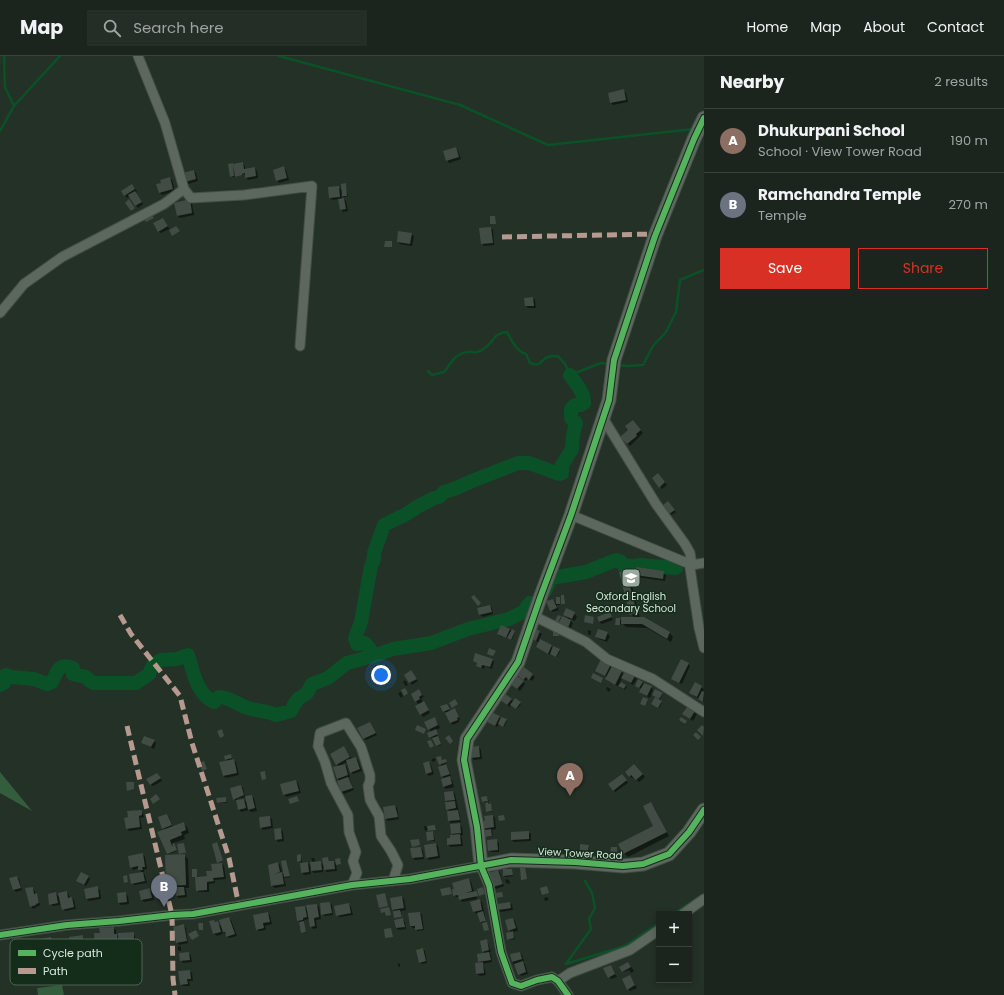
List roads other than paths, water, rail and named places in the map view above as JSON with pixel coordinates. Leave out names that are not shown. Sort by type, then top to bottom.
[{"type":"street","points":[[138,56],[165,123],[184,189],[191,198],[244,195],[312,186],[300,346]]},
{"type":"street","points":[[568,995],[558,981],[552,977],[537,980],[521,986],[512,983],[501,952],[489,885],[481,866],[477,827],[464,760],[467,739],[518,662],[571,515],[609,400],[613,364],[655,236],[694,139],[703,121]]},
{"type":"street","points":[[0,313],[24,284],[62,257],[164,204],[184,189]]},
{"type":"street","points":[[603,418],[656,504],[690,553],[692,565],[690,568],[699,628],[704,648]]},
{"type":"street","points":[[571,515],[692,565],[704,563]]},
{"type":"street","points":[[534,616],[586,642],[607,659],[653,679],[704,712]]},
{"type":"street","points":[[352,885],[358,873],[353,861],[356,852],[349,832],[348,815],[340,798],[330,783],[326,762],[318,746],[320,734],[346,723],[361,747],[370,775],[368,786],[370,800],[378,816],[381,836],[398,865],[393,881]]},
{"type":"street","name":"View Tower Road","points":[[481,866],[511,860],[575,862],[623,866],[643,864],[669,854],[689,832],[704,810]]},
{"type":"street","points":[[0,935],[67,925],[193,914],[352,885],[410,879],[481,866]]},
{"type":"street","points":[[686,911],[704,899]]},
{"type":"street","points":[[558,981],[570,973],[630,950],[656,932]]},
{"type":"waterway","points":[[4,56],[5,87],[14,106]]},
{"type":"waterway","points":[[0,131],[14,106],[60,56]]},
{"type":"waterway","points":[[279,56],[460,105],[548,145],[694,129]]},
{"type":"waterway","points":[[617,365],[643,365],[653,346],[666,332],[676,312],[680,280],[704,270]]},
{"type":"waterway","points":[[428,371],[432,375],[444,372],[458,355],[466,352],[478,352],[485,349],[495,337],[507,332],[517,349],[526,354],[530,363],[536,365],[545,358],[558,356],[565,364],[570,375],[601,363],[610,364]]},
{"type":"waterway","points":[[530,603],[523,612],[509,619],[468,629],[431,643],[393,649],[373,656],[365,643],[357,644],[355,638],[361,622],[374,553],[384,525],[434,498],[439,497],[444,492],[518,463],[529,463],[559,474],[562,473],[562,465],[572,449],[576,423],[571,418],[571,409],[575,405],[581,405],[584,403],[582,392],[570,375]]},
{"type":"waterway","points":[[545,591],[551,578],[586,572],[616,560],[620,561],[623,565],[676,568]]},
{"type":"waterway","points":[[156,663],[161,660],[177,659],[188,655],[196,682],[203,694],[208,698],[214,702],[219,697],[223,697],[248,708],[276,715],[291,711],[298,699],[307,693],[312,684],[328,678],[347,663],[373,656]]},
{"type":"waterway","points":[[0,685],[4,683],[2,677],[6,675],[11,677],[34,679],[47,684],[52,682],[59,669],[64,666],[73,668],[73,674],[86,677],[94,683],[136,683],[149,674],[153,665]]},
{"type":"waterway","points":[[585,881],[592,893],[595,908],[589,919],[591,929],[566,964],[625,946],[656,925]]},
{"type":"waterway","points":[[678,911],[704,894]]},
{"type":"place","name":"Oxford English Secondary School","points":[[631,578]]},
{"type":"place","name":"Dhukurpani School","points":[[570,796]]},
{"type":"place","name":"Ramchandra Temple","points":[[164,907]]}]
